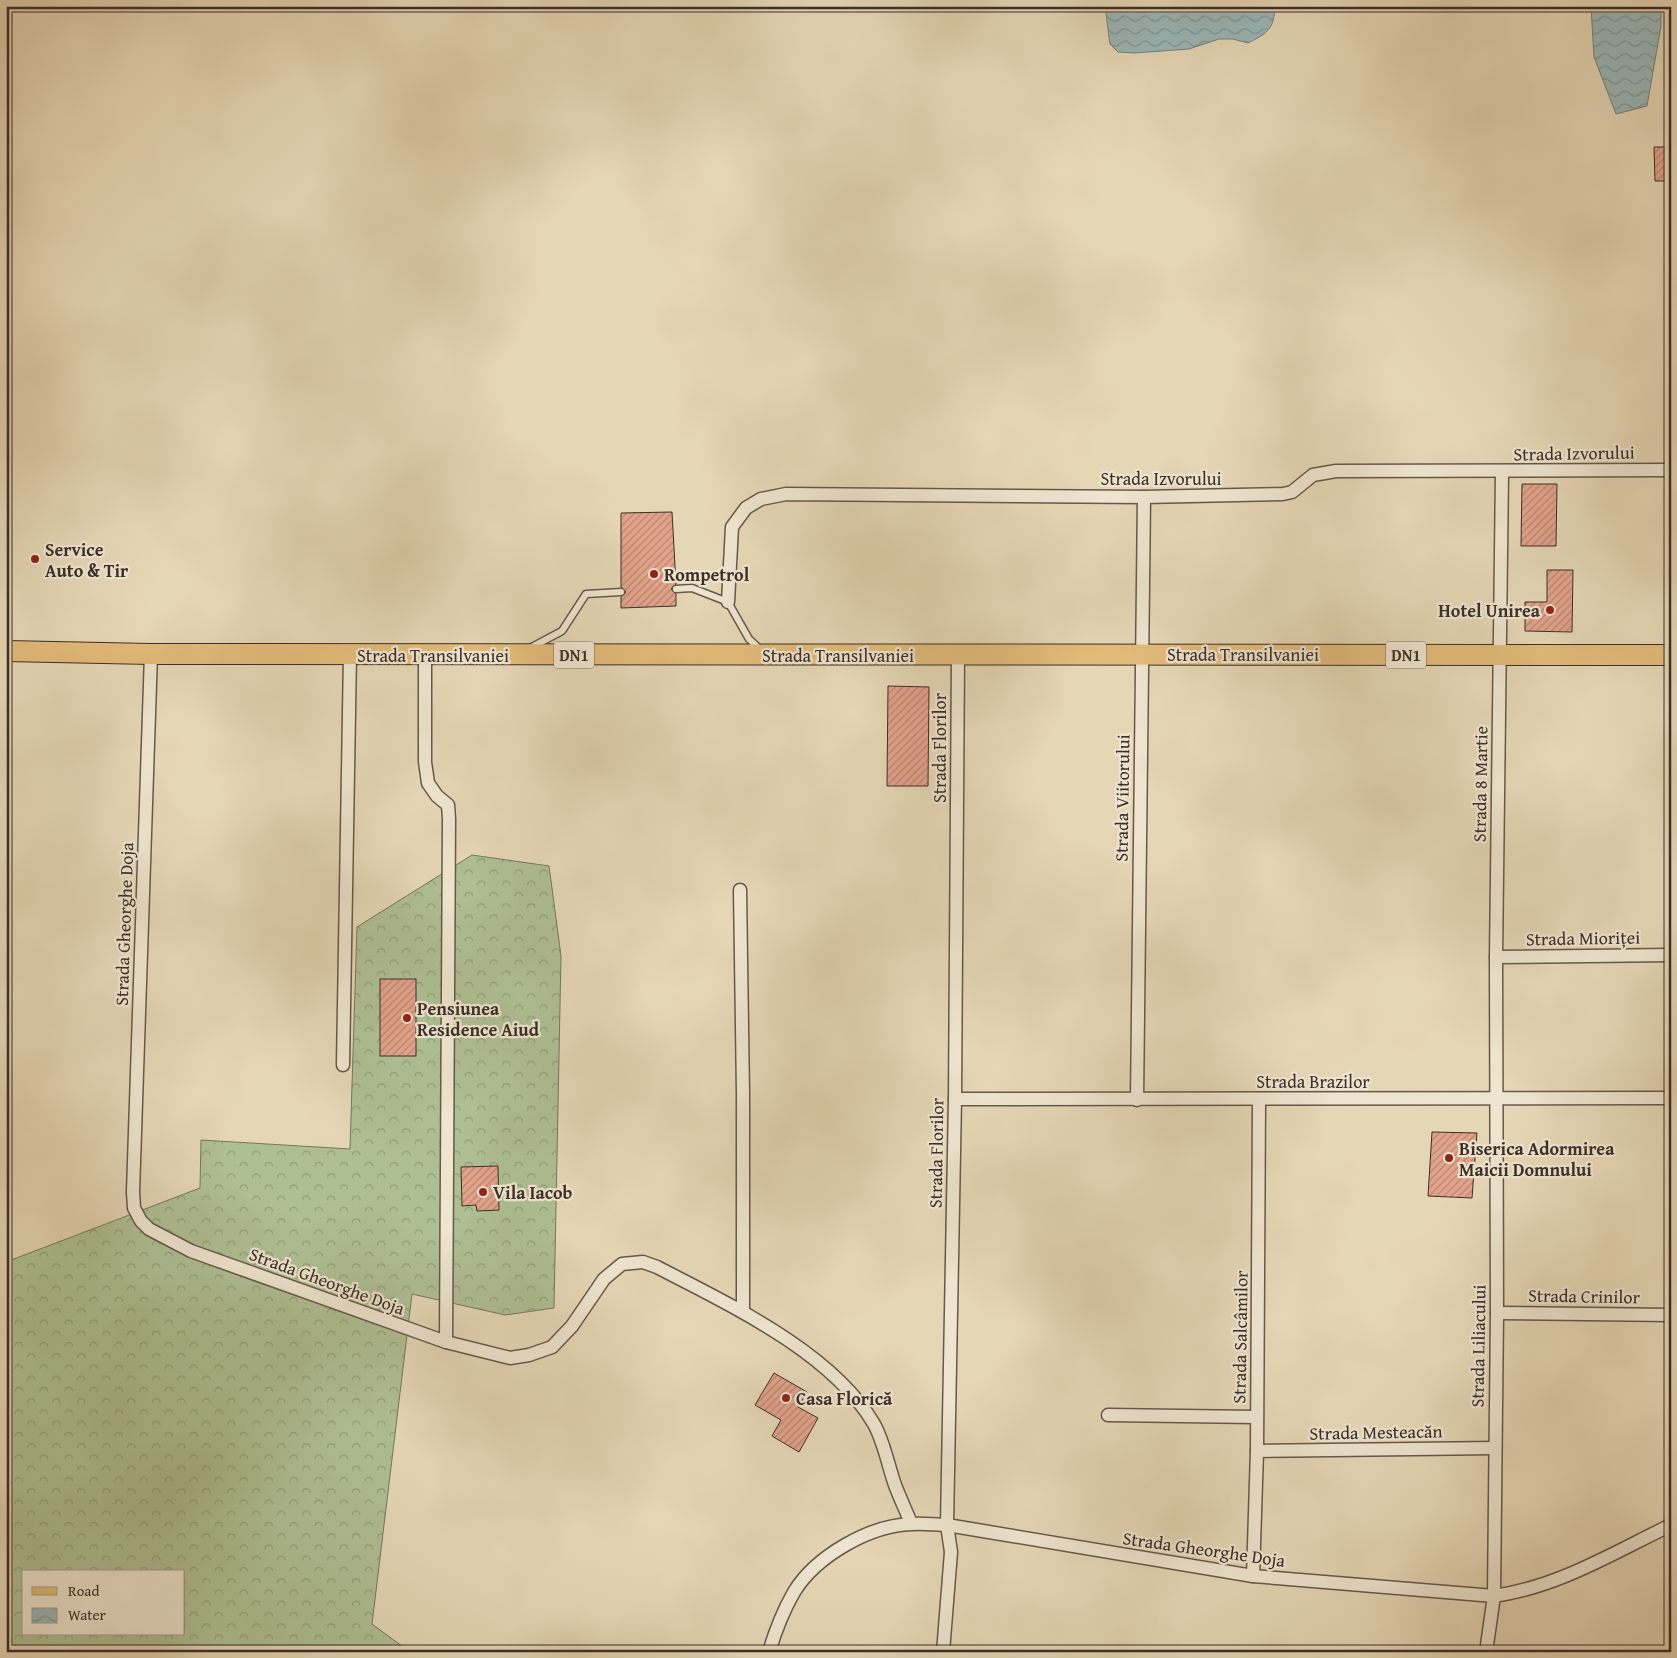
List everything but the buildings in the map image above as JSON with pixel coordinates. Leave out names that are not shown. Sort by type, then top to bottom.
[{"type":"main road","name":"Strada Transilvaniei","points":[[6,651],[151,654],[425,655],[1671,655]]},
{"type":"street","name":"Strada Izvorului","points":[[728,602],[732,527],[746,508],[762,499],[786,494],[1144,497],[1283,494],[1292,492],[1313,475],[1336,470],[1502,472],[1671,470]]},
{"type":"street","name":"Strada 8 Martie","points":[[1496,1097],[1498,654],[1502,472]]},
{"type":"street","name":"Strada Viitorului","points":[[1137,1100],[1144,497]]},
{"type":"street","name":"Strada Gheorghe Doja","points":[[151,654],[134,1208],[141,1221],[149,1229],[191,1251],[446,1342],[510,1358],[529,1355],[552,1347],[572,1326],[611,1271],[631,1262],[643,1262],[657,1267],[743,1311],[823,1367],[861,1404],[875,1426],[911,1524]]},
{"type":"street","points":[[343,1065],[350,654]]},
{"type":"street","name":"Strada Florilor","points":[[943,1652],[951,1552],[947,1525],[954,1099],[958,654]]},
{"type":"street","points":[[425,655],[425,762],[428,783],[437,796],[448,804],[449,819],[446,1342]]},
{"type":"street","points":[[740,890],[743,1085],[743,1311]]},
{"type":"street","name":"Strada Mioriței","points":[[1496,957],[1671,954]]},
{"type":"street","name":"Strada Liliacului","points":[[1494,1596],[1497,1313],[1496,1097]]},
{"type":"street","name":"Strada Brazilor","points":[[954,1099],[1671,1098]]},
{"type":"street","name":"Strada Salcâmilor","points":[[1253,1576],[1257,1451],[1259,1099]]},
{"type":"street","name":"Strada Crinilor","points":[[1497,1313],[1671,1315]]},
{"type":"street","points":[[1108,1415],[1256,1417]]},
{"type":"street","name":"Strada Mesteacăn","points":[[1257,1451],[1495,1448]]},
{"type":"street","name":"Strada Gheorghe Doja","points":[[768,1652],[782,1616],[795,1591],[813,1570],[864,1534],[911,1524],[947,1525],[1253,1576],[1494,1596],[1523,1592],[1558,1580],[1671,1525]]},
{"type":"street","points":[[1486,1652],[1494,1596]]},
{"type":"lane","points":[[676,589],[692,588],[728,602],[749,639],[768,655]]},
{"type":"lane","points":[[519,655],[562,631],[586,594],[621,592]]},
{"type":"green space","points":[[472,855],[549,866],[561,956],[554,1308],[505,1315],[412,1294],[372,1624],[410,1652],[6,1652],[6,1262],[200,1188],[201,1140],[350,1149],[357,927]]},
{"type":"water","points":[[1105,6],[1275,6],[1273,20],[1269,29],[1248,43],[1233,39],[1219,39],[1189,49],[1134,53],[1118,52],[1110,44]]},
{"type":"water","points":[[1591,6],[1661,6],[1661,26],[1647,106],[1616,114],[1594,57]]},
{"type":"place","name":"Service Auto & Tir","points":[[35,559]]},
{"type":"place","name":"Rompetrol","points":[[654,574]]},
{"type":"place","name":"Hotel Unirea","points":[[1550,610]]},
{"type":"place","name":"Pensiunea Residence Aiud","points":[[407,1018]]},
{"type":"place","name":"Biserica Adormirea Maicii Domnului","points":[[1449,1158]]},
{"type":"place","name":"Vila Iacob","points":[[483,1192]]},
{"type":"place","name":"Casa Florică","points":[[786,1398]]}]
